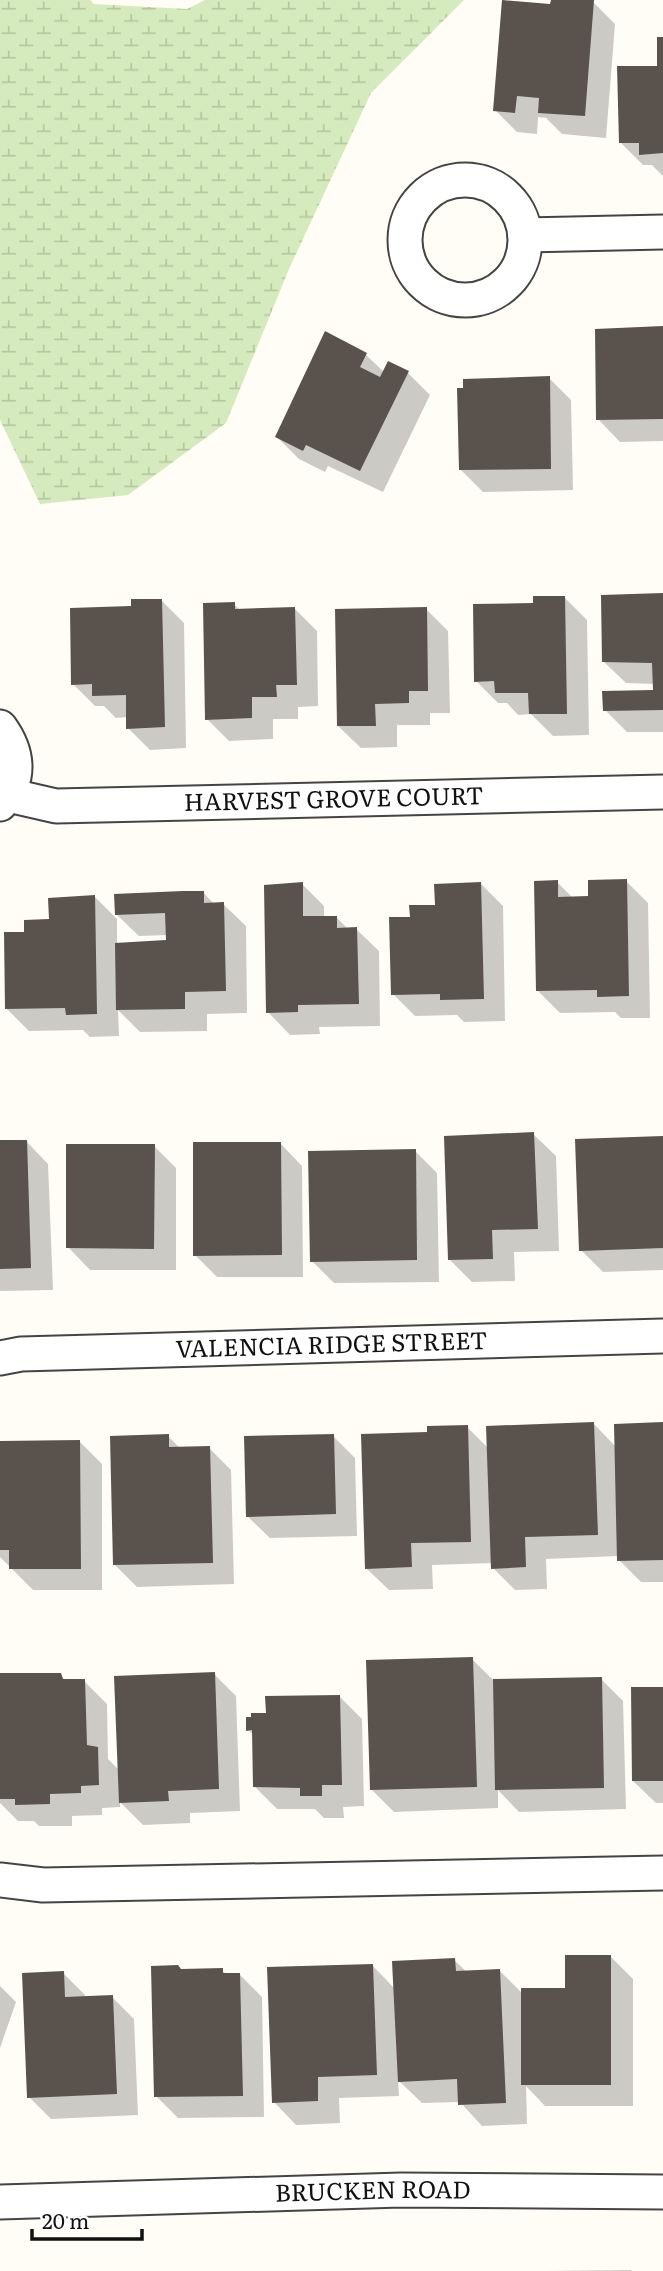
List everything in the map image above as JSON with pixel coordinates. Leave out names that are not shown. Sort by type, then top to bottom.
[{"type":"street","points":[[525,235],[663,232]]},
{"type":"street","name":"HARVEST GROVE COURT","points":[[0,727],[11,742],[15,760],[14,778],[4,799],[57,806],[663,792]]},
{"type":"street","name":"VALENCIA RIDGE STREET","points":[[0,1357],[21,1354],[663,1336]]},
{"type":"street","points":[[0,1881],[43,1885],[663,1873]]},
{"type":"street","name":"BRUCKEN ROAD","points":[[0,2202],[401,2190],[663,2192]]},
{"type":"green space","points":[[0,0],[90,0],[94,4],[187,9],[205,0],[464,0],[371,93],[289,269],[226,423],[128,495],[40,504],[0,420]]},
{"type":"building","points":[[502,0],[550,4],[551,0],[594,0],[585,116],[538,113],[539,98],[517,96],[515,113],[493,111]]},
{"type":"building","points":[[657,37],[663,37],[663,153],[639,155],[639,143],[619,143],[617,66],[657,66]]},
{"type":"building","points":[[663,326],[663,419],[596,420],[595,329]]},
{"type":"building","points":[[325,331],[367,353],[360,367],[380,377],[388,361],[409,371],[360,471],[306,445],[303,451],[275,437]]},
{"type":"building","points":[[550,376],[551,469],[459,470],[457,388],[463,388],[463,379]]},
{"type":"building","points":[[663,593],[663,710],[603,711],[602,691],[653,690],[652,663],[602,662],[601,595]]},
{"type":"building","points":[[533,596],[565,596],[567,714],[529,714],[528,693],[495,693],[494,681],[474,682],[473,604],[533,603]]},
{"type":"building","points":[[131,599],[162,599],[165,727],[126,729],[126,695],[92,696],[92,684],[71,685],[70,608],[131,606]]},
{"type":"building","points":[[235,602],[235,609],[295,607],[297,685],[276,685],[277,697],[252,697],[252,718],[205,720],[203,603]]},
{"type":"building","points":[[427,607],[428,691],[409,691],[409,703],[375,704],[376,726],[337,726],[335,609]]},
{"type":"building","points":[[627,879],[629,996],[597,997],[597,990],[536,991],[534,881],[558,880],[558,897],[588,896],[588,880]]},
{"type":"building","points":[[303,882],[303,916],[337,916],[337,928],[357,927],[359,1004],[298,1005],[298,1012],[266,1013],[264,885]]},
{"type":"building","points":[[481,882],[484,999],[440,1000],[440,994],[391,995],[389,917],[410,917],[409,905],[435,905],[434,884]]},
{"type":"building","points":[[204,891],[204,903],[224,902],[226,991],[185,992],[185,1009],[116,1010],[115,943],[166,940],[165,913],[115,915],[114,894]]},
{"type":"building","points":[[95,895],[97,1014],[66,1015],[65,1008],[5,1009],[4,932],[24,932],[24,920],[49,919],[48,898]]},
{"type":"building","points":[[534,1132],[538,1229],[492,1230],[493,1259],[448,1260],[444,1136]]},
{"type":"building","points":[[663,1136],[663,1248],[579,1251],[575,1139]]},
{"type":"building","points":[[0,1140],[27,1140],[31,1268],[0,1269]]},
{"type":"building","points":[[193,1142],[281,1142],[282,1255],[193,1256]]},
{"type":"building","points":[[66,1144],[155,1144],[154,1249],[66,1248]]},
{"type":"building","points":[[416,1149],[417,1260],[310,1262],[308,1151]]},
{"type":"building","points":[[594,1422],[598,1535],[525,1537],[526,1567],[491,1569],[486,1426]]},
{"type":"building","points":[[663,1422],[663,1560],[617,1561],[614,1424]]},
{"type":"building","points":[[468,1425],[471,1542],[411,1543],[412,1567],[365,1569],[361,1434],[427,1432],[427,1426]]},
{"type":"building","points":[[169,1434],[169,1447],[210,1446],[213,1563],[113,1565],[110,1436]]},
{"type":"building","points":[[334,1434],[336,1514],[246,1517],[244,1436]]},
{"type":"building","points":[[80,1440],[81,1569],[9,1569],[9,1550],[0,1550],[0,1441]]},
{"type":"building","points":[[473,1657],[477,1787],[370,1790],[366,1660]]},
{"type":"building","points":[[215,1672],[219,1789],[168,1791],[169,1801],[119,1803],[114,1676]]},
{"type":"building","points":[[0,1673],[61,1673],[63,1679],[85,1679],[87,1745],[98,1747],[99,1785],[81,1786],[81,1793],[50,1794],[50,1804],[15,1805],[15,1799],[0,1799]]},
{"type":"building","points":[[602,1677],[604,1788],[495,1790],[493,1679]]},
{"type":"building","points":[[631,1687],[663,1687],[663,1781],[632,1781]]},
{"type":"building","points":[[340,1695],[342,1785],[322,1785],[322,1796],[300,1796],[300,1788],[253,1787],[252,1730],[246,1731],[246,1717],[251,1717],[251,1713],[266,1713],[265,1696]]},
{"type":"building","points":[[565,1955],[611,1955],[611,2085],[521,2085],[521,1988],[565,1988]]},
{"type":"building","points":[[455,1958],[456,1971],[500,1969],[506,2103],[458,2105],[457,2079],[398,2082],[392,1961]]},
{"type":"building","points":[[373,1964],[377,2075],[318,2077],[318,2101],[272,2103],[267,1967]]},
{"type":"building","points":[[178,1965],[181,1969],[223,1968],[223,1973],[240,1973],[243,2096],[154,2097],[151,1966]]},
{"type":"building","points":[[64,1971],[65,1997],[113,1995],[117,2094],[27,2098],[22,1973]]}]
